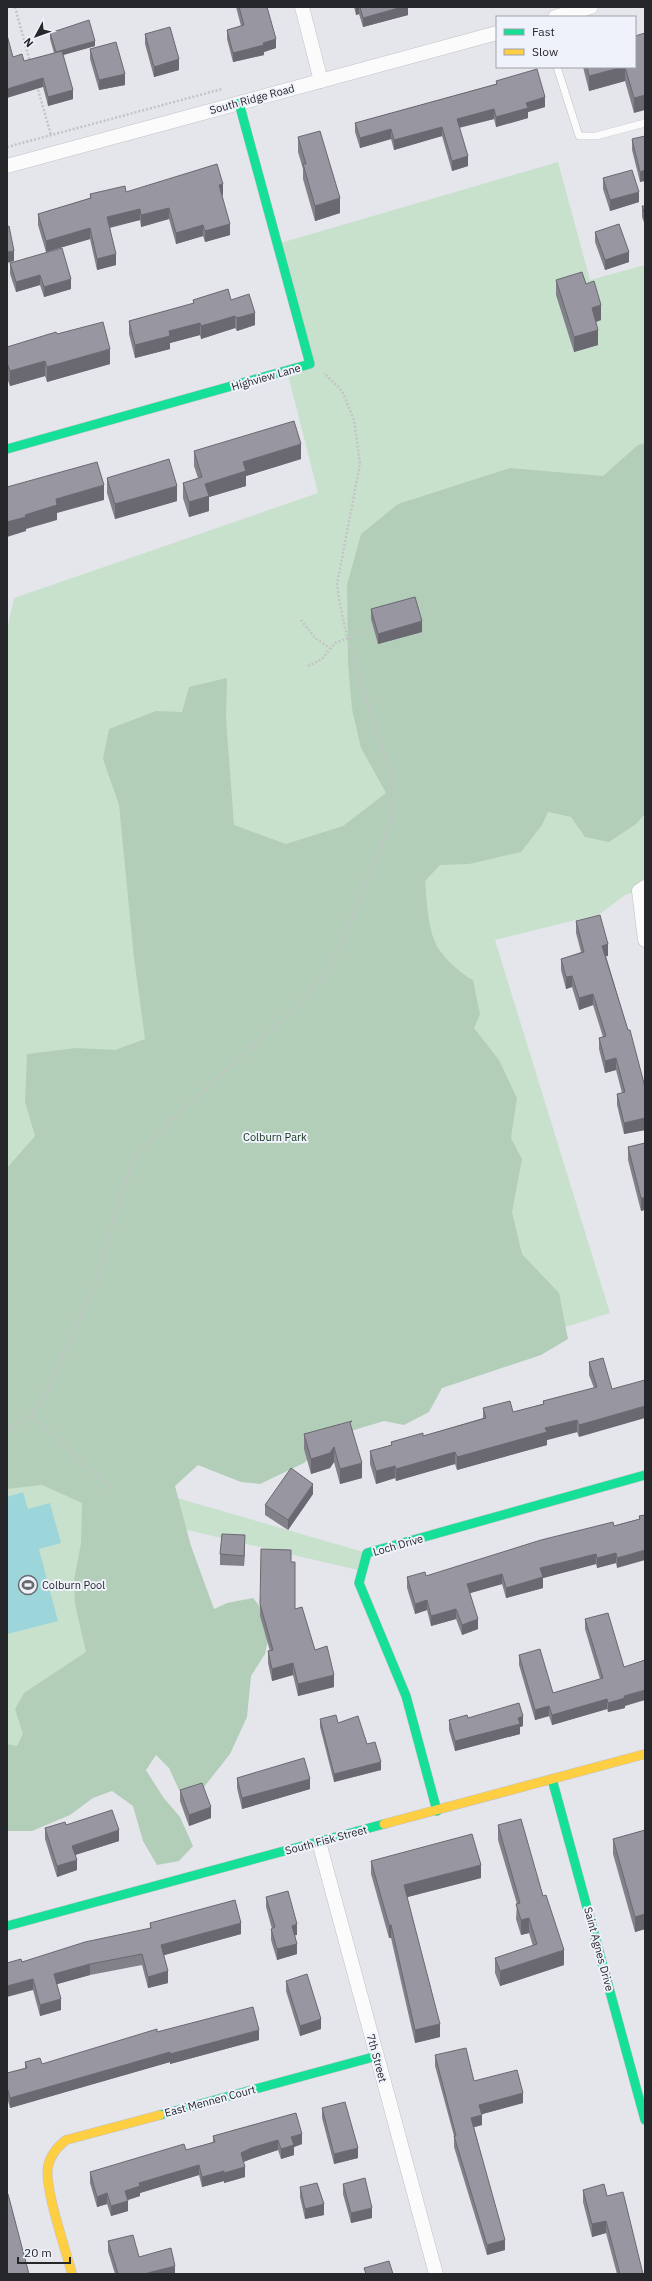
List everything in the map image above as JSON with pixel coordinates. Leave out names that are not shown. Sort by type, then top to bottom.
[{"type":"street","points":[[302,7],[321,81]]},
{"type":"street","points":[[558,16],[591,7]]},
{"type":"street","name":"South Ridge Road","points":[[7,166],[496,33]]},
{"type":"street","name":"Highview Lane","points":[[7,449],[310,364],[239,103]]},
{"type":"street","points":[[645,887],[639,891],[645,940]]},
{"type":"street","name":"Loch Drive","points":[[437,1811],[406,1696],[359,1583],[367,1553],[645,1475]]},
{"type":"street","name":"South Fisk Street","points":[[7,1926],[645,1754]]},
{"type":"street","name":"Saint Agnes Drive","points":[[552,1779],[645,2120]]},
{"type":"street","name":"7th Street","points":[[319,1842],[436,2274]]},
{"type":"street","name":"East Mennen Court","points":[[72,2274],[46,2180],[46,2168],[50,2156],[58,2145],[66,2140],[377,2056]]},
{"type":"lane","points":[[557,68],[579,136],[596,136],[645,123]]},
{"type":"path","points":[[14,7],[32,67]]},
{"type":"path","points":[[36,82],[51,135]]},
{"type":"path","points":[[7,147],[222,89]]},
{"type":"path","points":[[7,1432],[31,1415],[43,1399],[97,1281],[115,1212],[135,1157],[171,1120],[286,1016],[321,978],[342,941],[391,821],[395,796],[347,638],[338,600],[337,584],[360,464],[354,420],[342,391],[329,376],[310,364]]},
{"type":"path","points":[[300,620],[314,638],[330,648]]},
{"type":"path","points":[[308,666],[322,659],[335,643],[372,628]]},
{"type":"path","points":[[31,1415],[112,1489]]},
{"type":"green space","name":"Colburn Park","points":[[558,162],[590,280],[645,265],[645,887],[639,891],[625,895],[600,914],[495,940],[610,1313],[157,1455],[167,1495],[367,1553],[362,1571],[170,1526],[229,1715],[7,1765],[7,630],[14,598],[318,493],[287,371],[310,364],[277,244]]},
{"type":"green space","name":"Colburn Park","points":[[645,443],[645,814],[636,824],[609,842],[585,837],[571,817],[548,812],[542,825],[521,852],[469,864],[440,865],[425,881],[432,935],[441,953],[451,964],[473,980],[480,1014],[474,1028],[499,1060],[517,1098],[511,1138],[522,1159],[512,1212],[522,1254],[559,1293],[568,1339],[541,1355],[442,1388],[429,1412],[404,1425],[384,1421],[331,1437],[304,1463],[260,1484],[241,1482],[198,1465],[175,1486],[191,1546],[214,1609],[227,1603],[253,1598],[272,1621],[265,1654],[251,1676],[247,1717],[230,1754],[204,1787],[179,1790],[169,1768],[156,1755],[146,1770],[163,1797],[180,1817],[193,1846],[179,1861],[157,1865],[143,1841],[133,1806],[112,1791],[93,1798],[70,1815],[32,1831],[7,1831],[7,1744],[17,1746],[23,1734],[15,1709],[24,1693],[86,1652],[75,1604],[74,1580],[81,1543],[82,1503],[42,1485],[7,1489],[7,1168],[35,1136],[25,1102],[27,1054],[76,1048],[115,1050],[145,1039],[134,958],[119,805],[103,759],[109,729],[156,711],[182,712],[189,687],[227,678],[226,718],[234,825],[286,844],[343,826],[386,793],[361,748],[352,709],[348,664],[347,585],[361,534],[398,504],[510,468],[603,476],[638,445]]},
{"type":"water","name":"Colburn Pool","points":[[23,1492],[28,1509],[50,1503],[61,1543],[39,1549],[58,1621],[7,1634],[7,1497]]},
{"type":"building","points":[[239,7],[267,7],[276,39],[263,43],[264,45],[233,53],[227,30],[244,25]]},
{"type":"building","points":[[360,7],[402,7],[363,18]]},
{"type":"building","points":[[89,20],[95,41],[56,52],[50,33]]},
{"type":"building","points":[[170,27],[179,59],[154,67],[145,34]]},
{"type":"building","points":[[645,33],[645,95],[634,98],[625,68],[636,68],[636,36]]},
{"type":"building","points":[[7,35],[13,57],[22,54],[24,61],[62,51],[73,90],[48,97],[43,78],[7,89]]},
{"type":"building","points":[[116,42],[125,74],[99,80],[90,49]]},
{"type":"building","points":[[587,68],[619,68],[589,76]]},
{"type":"building","points":[[537,69],[545,97],[526,103],[528,108],[496,117],[494,109],[457,119],[468,156],[452,161],[442,127],[394,140],[391,129],[360,138],[355,123],[497,84],[496,81]]},
{"type":"building","points":[[320,131],[340,198],[315,206],[303,164],[306,164],[298,137]]},
{"type":"building","points":[[645,136],[645,170],[640,172],[632,139]]},
{"type":"building","points":[[217,164],[223,184],[219,185],[230,224],[205,231],[203,225],[176,233],[169,208],[141,215],[140,209],[107,217],[116,254],[97,259],[90,228],[46,241],[38,214],[91,198],[90,194],[125,186],[126,192]]},
{"type":"building","points":[[632,170],[639,192],[610,200],[603,178]]},
{"type":"building","points":[[642,206],[645,206],[645,215]]},
{"type":"building","points":[[619,224],[629,252],[605,260],[595,232]]},
{"type":"building","points":[[9,226],[14,251],[7,252],[7,227]]},
{"type":"building","points":[[62,248],[71,279],[44,287],[40,275],[16,282],[10,263]]},
{"type":"building","points":[[582,272],[586,284],[594,281],[601,305],[592,308],[598,330],[574,337],[556,280]]},
{"type":"building","points":[[228,289],[231,300],[249,294],[255,313],[237,318],[235,316],[201,326],[200,323],[169,331],[170,336],[135,345],[129,321],[194,303],[193,300]]},
{"type":"building","points":[[103,322],[110,349],[47,367],[45,361],[10,371],[7,363],[7,347],[56,332],[57,334]]},
{"type":"building","points":[[294,421],[301,444],[243,462],[246,471],[205,484],[209,496],[189,502],[183,483],[202,477],[194,451]]},
{"type":"building","points":[[169,459],[177,486],[115,504],[107,478]]},
{"type":"building","points":[[97,462],[104,485],[56,499],[57,505],[25,515],[26,517],[7,522],[7,487]]},
{"type":"building","points":[[415,597],[422,621],[378,634],[371,609]]},
{"type":"building","points":[[600,915],[608,944],[602,946],[628,1030],[630,1030],[645,1087],[645,1118],[624,1123],[617,1094],[625,1092],[616,1058],[605,1061],[599,1038],[606,1036],[593,994],[579,998],[572,976],[566,977],[561,959],[584,952],[576,921]]},
{"type":"building","points":[[645,1143],[645,1202],[644,1198],[641,1198],[628,1147]]},
{"type":"building","points":[[603,1358],[612,1389],[645,1380],[645,1406],[579,1425],[577,1420],[545,1428],[547,1432],[457,1457],[455,1452],[396,1469],[395,1466],[376,1471],[370,1451],[392,1445],[391,1442],[423,1433],[423,1436],[486,1418],[483,1408],[510,1401],[513,1412],[544,1404],[543,1401],[597,1387],[589,1362]]},
{"type":"building","points":[[352,1421],[350,1423],[362,1463],[340,1469],[334,1447],[330,1453],[311,1459],[304,1434]]},
{"type":"building","points":[[291,1468],[313,1484],[288,1520],[265,1505]]},
{"type":"building","points":[[645,1515],[645,1550],[617,1558],[616,1553],[597,1558],[596,1554],[540,1568],[543,1577],[506,1588],[502,1574],[467,1584],[478,1619],[462,1625],[456,1609],[431,1616],[427,1600],[415,1604],[407,1577],[425,1572],[426,1576],[541,1540],[613,1522],[614,1526],[640,1519],[639,1516]]},
{"type":"building","points":[[222,1534],[245,1535],[244,1556],[220,1554]]},
{"type":"building","points":[[261,1549],[291,1550],[291,1562],[295,1562],[295,1609],[302,1607],[315,1650],[327,1646],[334,1675],[298,1684],[293,1663],[272,1669],[268,1651],[273,1650],[260,1604]]},
{"type":"building","points":[[608,1613],[624,1667],[645,1660],[645,1690],[624,1696],[625,1698],[608,1703],[607,1699],[552,1715],[549,1706],[535,1710],[519,1655],[540,1649],[553,1693],[603,1678],[585,1619]]},
{"type":"building","points":[[519,1703],[523,1716],[518,1718],[520,1724],[455,1741],[449,1720],[467,1715],[468,1718]]},
{"type":"building","points":[[336,1715],[338,1723],[358,1716],[367,1744],[375,1742],[381,1762],[334,1774],[320,1719]]},
{"type":"building","points":[[304,1758],[310,1779],[242,1798],[237,1778]]},
{"type":"building","points":[[202,1783],[211,1807],[189,1815],[180,1790]]},
{"type":"building","points":[[112,1810],[119,1830],[72,1846],[77,1860],[57,1866],[45,1828],[65,1822],[66,1825]]},
{"type":"building","points":[[521,1819],[543,1896],[546,1895],[564,1950],[500,1971],[495,1958],[537,1944],[529,1918],[521,1920],[516,1904],[520,1903],[498,1825]]},
{"type":"building","points":[[645,1830],[645,1914],[635,1917],[613,1839]]},
{"type":"building","points":[[472,1834],[481,1865],[404,1885],[440,2024],[415,2030],[391,1925],[389,1925],[371,1861]]},
{"type":"building","points":[[288,1891],[297,1924],[292,1926],[297,1944],[277,1949],[271,1929],[275,1927],[266,1897]]},
{"type":"building","points":[[235,1900],[241,1923],[161,1945],[168,1971],[148,1977],[142,1954],[90,1964],[54,1974],[61,1999],[40,2005],[33,1979],[7,1986],[7,1963],[21,1959],[22,1962],[85,1942],[151,1928],[150,1923]]},
{"type":"building","points":[[307,1974],[321,2019],[300,2026],[286,1981]]},
{"type":"building","points":[[253,2007],[259,2030],[170,2054],[170,2052],[10,2098],[7,2087],[7,2073],[27,2068],[25,2062],[40,2058],[42,2064],[157,2029],[157,2032]]},
{"type":"building","points":[[466,2048],[474,2081],[517,2070],[523,2093],[479,2105],[482,2115],[471,2118],[505,2240],[487,2245],[454,2136],[456,2136],[435,2055]]},
{"type":"building","points":[[345,2102],[358,2148],[334,2154],[322,2108]]},
{"type":"building","points":[[296,2113],[302,2134],[291,2137],[294,2145],[281,2149],[278,2140],[251,2148],[241,2153],[245,2167],[202,2177],[199,2165],[139,2183],[140,2186],[125,2191],[128,2201],[111,2206],[107,2193],[97,2197],[90,2172],[184,2144],[186,2150],[215,2142],[213,2136]]},
{"type":"building","points":[[365,2178],[372,2208],[351,2213],[343,2184]]},
{"type":"building","points":[[317,2183],[324,2204],[305,2209],[300,2187]]},
{"type":"building","points":[[604,2184],[607,2196],[623,2192],[643,2274],[620,2274],[606,2221],[592,2224],[583,2190]]},
{"type":"building","points":[[8,2194],[29,2274],[7,2274]]},
{"type":"building","points":[[133,2235],[139,2257],[171,2248],[175,2266],[144,2274],[118,2274],[108,2241]]},
{"type":"building","points":[[389,2261],[393,2274],[366,2274],[364,2268]]},
{"type":"traffic: fast","points":[[7,449],[310,364],[239,103]]},
{"type":"traffic: fast","points":[[437,1811],[406,1696],[359,1583],[367,1553],[645,1475]]},
{"type":"traffic: fast","points":[[552,1779],[645,2120]]},
{"type":"traffic: fast","points":[[7,1926],[384,1824]]},
{"type":"traffic: fast","points":[[160,2115],[377,2056]]},
{"type":"traffic: slow","points":[[384,1824],[645,1754]]},
{"type":"traffic: slow","points":[[72,2274],[49,2189],[48,2167],[52,2155],[66,2140],[160,2115]]},
{"type":"place","name":"Colburn Pool","points":[[28,1585]]}]
